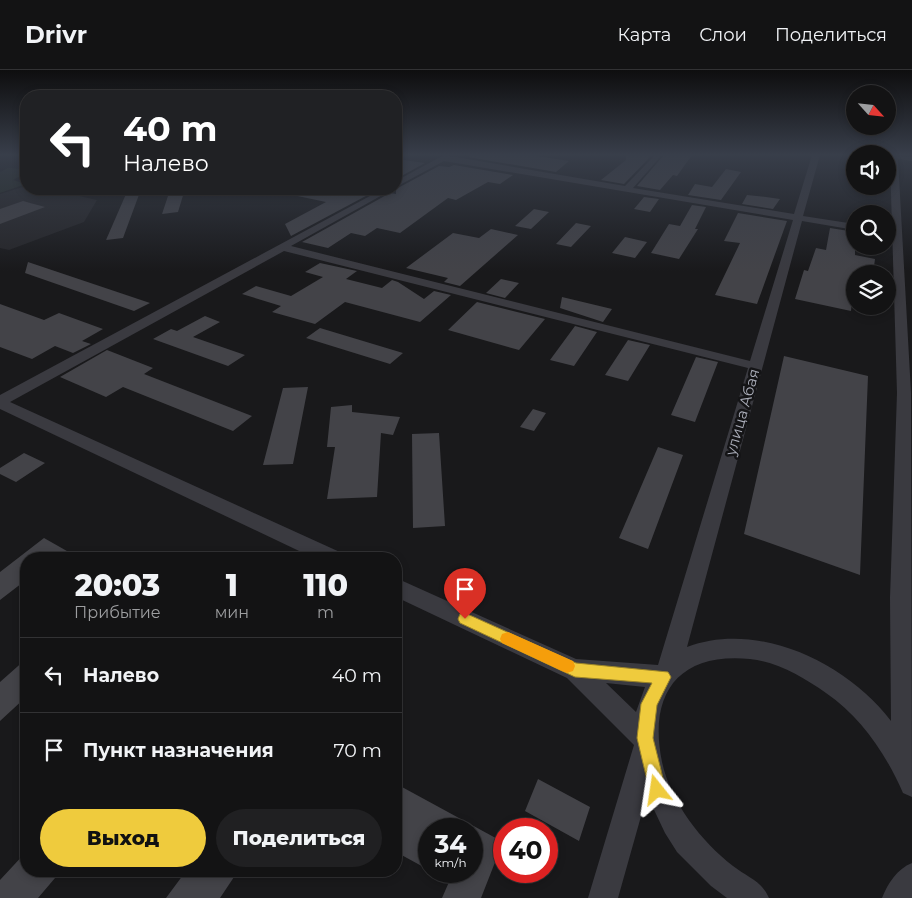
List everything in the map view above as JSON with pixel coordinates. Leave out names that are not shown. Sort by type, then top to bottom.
[{"type":"street","points":[[656,194],[846,225]]},
{"type":"street","name":"улица Абая","points":[[645,744],[649,704],[666,673],[805,194]]},
{"type":"street","points":[[0,402],[378,195]]},
{"type":"street","points":[[282,248],[755,366]]},
{"type":"street","points":[[895,255],[907,333],[904,393],[901,598],[910,779]]},
{"type":"street","points":[[0,402],[320,552]]},
{"type":"street","points":[[402,590],[575,670],[645,744],[657,790],[681,833],[716,872],[754,898]]},
{"type":"street","points":[[575,670],[666,673],[696,653],[729,647],[766,651],[805,666],[843,691],[878,725],[910,779]]},
{"type":"street","points":[[603,898],[645,744]]},
{"type":"street","points":[[897,898],[912,878]]},
{"type":"shaded area","points":[[0,194],[75,195],[97,200],[84,222],[9,250],[0,248]]},
{"type":"building","points":[[467,194],[456,200],[448,198],[400,233],[377,228],[365,236],[351,233],[328,248],[302,242],[386,195]]},
{"type":"building","points":[[689,194],[726,194],[721,200],[688,195]]},
{"type":"building","points":[[126,195],[139,195],[123,238],[106,240]]},
{"type":"building","points":[[168,195],[183,195],[178,212],[162,214]]},
{"type":"building","points":[[293,195],[368,195],[291,236],[285,224],[326,202]]},
{"type":"building","points":[[747,195],[780,199],[773,209],[742,204]]},
{"type":"building","points":[[644,197],[659,199],[650,212],[634,209]]},
{"type":"building","points":[[23,201],[45,207],[0,224],[0,209]]},
{"type":"building","points":[[692,205],[706,207],[695,229],[698,229],[679,259],[651,253],[669,224],[680,226]]},
{"type":"building","points":[[534,209],[549,212],[531,229],[515,226]]},
{"type":"building","points":[[738,213],[787,221],[757,304],[715,295],[740,243],[724,241]]},
{"type":"building","points":[[576,223],[591,226],[571,247],[556,244]]},
{"type":"building","points":[[830,228],[846,231],[846,255],[875,259],[874,265],[846,265],[846,310],[795,299],[804,270],[808,271],[816,248],[826,250]]},
{"type":"building","points":[[491,229],[518,235],[460,286],[444,282],[448,278],[406,268],[453,233],[479,238]]},
{"type":"building","points":[[625,237],[647,242],[635,258],[612,253]]},
{"type":"building","points":[[28,262],[150,303],[134,311],[25,273]]},
{"type":"building","points":[[320,263],[357,271],[346,279],[382,288],[392,280],[398,282],[424,299],[434,291],[451,295],[420,322],[345,302],[315,324],[272,312],[281,306],[242,294],[256,286],[291,296],[323,277],[305,272]]},
{"type":"building","points":[[501,279],[519,283],[505,298],[486,293]]},
{"type":"building","points":[[562,297],[612,309],[603,322],[560,308]]},
{"type":"building","points":[[477,302],[545,319],[519,350],[448,330]]},
{"type":"building","points":[[0,304],[44,320],[59,313],[103,329],[82,341],[91,344],[73,353],[55,346],[32,359],[0,347]]},
{"type":"building","points":[[205,316],[220,322],[193,337],[245,355],[228,366],[153,339],[171,329],[177,331]]},
{"type":"building","points":[[575,326],[597,332],[574,366],[550,360]]},
{"type":"building","points":[[320,328],[403,353],[390,364],[306,338]]},
{"type":"building","points":[[628,340],[650,345],[628,381],[605,375]]},
{"type":"building","points":[[107,350],[153,368],[144,374],[252,416],[233,431],[123,387],[106,397],[60,377]]},
{"type":"building","points":[[784,356],[868,376],[860,575],[744,534]]},
{"type":"building","points":[[696,357],[718,362],[695,422],[671,415]]},
{"type":"building","points":[[308,387],[293,464],[263,465],[283,388]]},
{"type":"building","points":[[352,405],[352,412],[400,417],[393,435],[381,433],[377,497],[327,499],[335,447],[327,447],[331,407]]},
{"type":"building","points":[[533,409],[546,413],[534,431],[520,427]]},
{"type":"building","points":[[439,433],[445,526],[413,528],[412,434]]},
{"type":"building","points":[[658,447],[683,455],[648,549],[619,538]]},
{"type":"building","points":[[24,453],[45,463],[16,482],[0,474],[0,468]]},
{"type":"building","points":[[44,538],[69,552],[26,552]]},
{"type":"building","points":[[20,557],[20,585],[0,600],[0,572]]},
{"type":"building","points":[[20,664],[20,703],[0,721],[0,682]]},
{"type":"building","points":[[538,779],[590,807],[579,841],[558,829],[558,818],[538,818],[525,811]]},
{"type":"building","points":[[402,787],[459,818],[418,818],[418,864],[402,855]]},
{"type":"building","points":[[483,831],[493,837],[493,867],[481,898],[442,898],[449,883],[483,883]]},
{"type":"building","points":[[20,858],[20,877],[56,877],[38,898],[0,898],[0,880]]},
{"type":"building","points":[[182,877],[234,877],[220,898],[166,898]]},
{"type":"slow traffic","points":[[508,639],[567,666]]},
{"type":"route","points":[[465,619],[575,670],[663,677],[649,704],[645,738],[657,790]]}]
